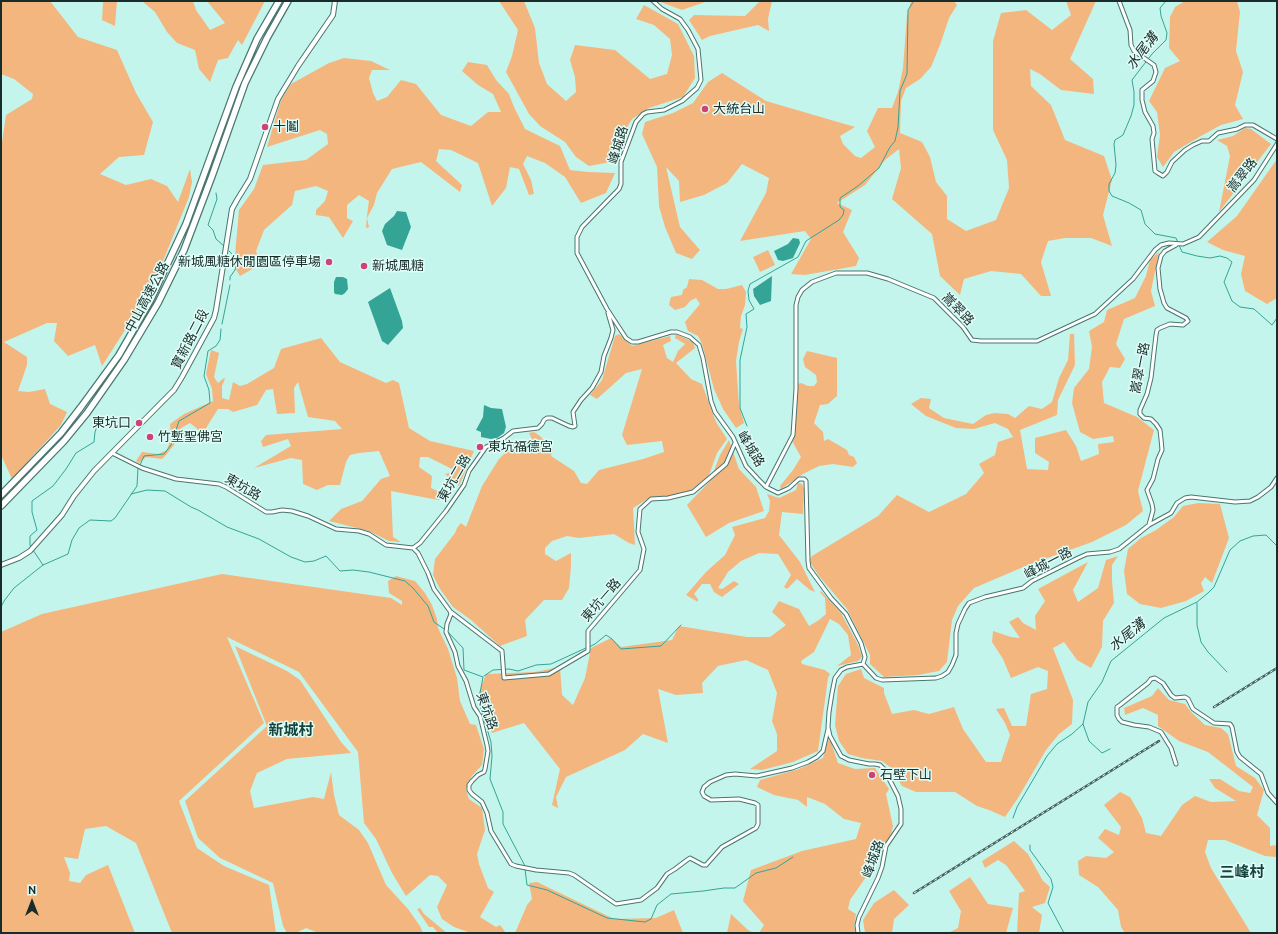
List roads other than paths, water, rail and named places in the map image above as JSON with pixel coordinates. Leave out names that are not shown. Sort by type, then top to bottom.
[{"type":"highway","name":"中山高速公路","points":[[1,495],[61,433],[120,355],[150,301],[186,224],[236,87],[257,39],[279,1]]},
{"type":"highway","name":"中山高速公路","points":[[1,506],[64,441],[87,413],[124,360],[158,303],[184,250],[245,83],[267,38],[288,1]]},
{"type":"street","name":"寶新路二段","points":[[1,565],[20,558],[30,550],[62,515],[82,486],[111,453],[174,390],[214,318],[232,210],[250,178],[278,100],[298,66],[333,15],[335,1]]},
{"type":"street","name":"峰城路","points":[[653,1],[662,9],[680,19],[685,24],[698,50],[701,80],[697,88],[682,101],[664,110],[647,112],[643,114],[636,122],[621,162],[619,189],[614,196],[582,227],[578,237],[577,253],[607,309],[623,335],[632,342],[638,342],[671,332],[677,332],[690,337],[699,346],[703,358],[711,401],[715,412],[733,437],[746,466],[766,487]]},
{"type":"street","points":[[1118,1],[1130,30],[1131,45],[1134,51],[1154,65],[1156,72],[1153,81],[1142,90],[1142,100],[1144,112],[1153,126],[1154,133],[1152,139],[1155,171],[1158,174],[1163,176],[1167,172],[1172,162],[1193,145],[1202,141],[1210,141],[1218,133],[1237,129],[1245,125],[1253,125],[1277,139]]},
{"type":"street","name":"嵩翠路","points":[[766,487],[793,435],[796,389],[796,305],[802,290],[812,282],[836,273],[868,274],[888,279],[934,298],[963,327],[972,340],[1037,341],[1095,314],[1133,279],[1155,250],[1161,245],[1183,244],[1199,237],[1254,180],[1277,144]]},
{"type":"street","name":"嵩翠一路","points":[[1149,525],[1153,510],[1147,490],[1153,478],[1162,450],[1160,430],[1151,420],[1144,418],[1140,414],[1140,410],[1147,394],[1151,378],[1157,330],[1170,324],[1183,325],[1188,321],[1186,318],[1167,308],[1160,289],[1158,268],[1161,256],[1177,244]]},
{"type":"street","name":"東坑二路","points":[[413,548],[420,543],[446,511],[464,485],[469,471],[486,447],[504,438],[513,431],[538,428],[547,418],[552,418],[569,426],[575,426],[573,412],[592,388],[601,372],[604,356],[611,338],[613,330],[607,309]]},
{"type":"street","name":"東坑一路","points":[[450,611],[502,651],[504,678],[549,674],[588,651],[588,631],[640,570],[644,549],[638,532],[640,509],[650,499],[668,498],[693,492],[726,464],[735,443]]},
{"type":"street","name":"東坑路","points":[[111,453],[137,465],[176,478],[226,486],[266,512],[282,510],[292,511],[308,516],[336,529],[358,531],[369,534],[386,545],[413,548]]},
{"type":"street","name":"峰城一路","points":[[863,664],[876,678],[882,680],[936,678],[942,676],[948,672],[956,655],[956,632],[958,624],[964,609],[969,603],[985,597],[1023,588],[1032,581],[1087,554],[1110,552],[1119,549],[1149,525],[1166,517],[1171,513],[1177,503],[1185,498],[1191,497],[1235,502],[1250,500],[1258,497],[1271,487],[1277,478]]},
{"type":"street","points":[[766,487],[778,493],[789,488],[799,479],[804,479],[806,481],[809,568],[822,587],[846,614],[864,650],[865,657],[863,664]]},
{"type":"street","points":[[413,548],[418,553],[434,589],[450,611]]},
{"type":"street","name":"東坑路","points":[[450,611],[451,614],[446,632],[456,652],[458,666],[466,681],[474,707],[480,716],[488,752],[484,772],[472,781],[469,785],[469,790],[482,802],[487,813],[491,831],[511,864],[536,870],[569,873],[616,904],[641,900],[657,888],[667,874],[675,870],[690,858],[703,865],[706,865],[722,847],[739,836],[756,828],[759,817],[758,805],[756,803],[739,799],[711,800],[704,796],[702,792],[704,787],[710,782],[726,775],[734,774],[757,776],[792,768],[808,762],[818,757],[823,751],[828,727]]},
{"type":"street","name":"峰城路","points":[[858,933],[859,917],[878,878],[882,867],[886,846],[901,824],[901,809],[898,796],[884,769],[880,765],[849,760],[841,756],[830,736],[828,727],[835,678],[840,670],[863,664]]},
{"type":"street","points":[[1176,764],[1171,748],[1161,732],[1149,727],[1122,722],[1119,720],[1117,715],[1117,708],[1151,679],[1155,678],[1163,683],[1175,698],[1188,699],[1194,709],[1214,723],[1230,724],[1232,727],[1237,752],[1240,757],[1261,774],[1268,792],[1277,803]]},
{"type":"waterway","points":[[747,426],[740,408],[740,360],[747,327],[746,314],[754,309],[749,300],[748,291],[750,284],[798,257],[806,241],[839,220],[843,215],[844,210],[840,207],[840,198],[858,186],[879,168],[890,147],[895,141],[898,127],[900,91],[907,74],[908,10],[914,1]]},
{"type":"waterway","name":"水尾溝","points":[[1166,1],[1160,8],[1167,33],[1166,40],[1152,54],[1132,80],[1134,105],[1123,135],[1115,140],[1116,165],[1115,173],[1109,184],[1109,191],[1112,196],[1141,210],[1145,224],[1155,234],[1176,238],[1182,252],[1210,258],[1220,256],[1227,258],[1232,262],[1224,282],[1232,301],[1240,307],[1254,309],[1272,325],[1277,318]]},
{"type":"waterway","points":[[216,193],[217,199],[208,225],[213,230],[216,239],[224,246]]},
{"type":"waterway","points":[[229,251],[237,259],[235,270],[230,277],[230,280]]},
{"type":"waterway","points":[[222,324],[230,285]]},
{"type":"waterway","points":[[140,465],[144,456],[164,454],[171,445],[179,421],[210,403],[209,390],[204,376],[208,351],[216,346],[220,340],[221,329]]},
{"type":"waterway","points":[[31,547],[30,536],[37,530],[32,512],[32,501],[53,486],[76,453],[94,442],[98,424]]},
{"type":"waterway","points":[[1,607],[14,588],[43,565],[68,554],[72,540],[79,528],[90,520],[111,521],[115,518],[137,486],[138,468]]},
{"type":"waterway","points":[[131,494],[147,490],[165,491],[227,527],[259,539],[291,557],[305,562],[314,561],[326,556],[340,571],[353,570],[369,572],[405,581],[428,606],[434,622],[444,629]]},
{"type":"waterway","name":"水尾溝","points":[[1013,818],[1017,807],[1047,756],[1057,744],[1072,734],[1083,724],[1088,702],[1102,682],[1111,661],[1164,618],[1197,602],[1208,593],[1214,587],[1230,550],[1240,541],[1253,536],[1266,535],[1277,546]]},
{"type":"waterway","points":[[33,550],[43,565]]},
{"type":"waterway","points":[[1197,603],[1197,625],[1201,642],[1208,652],[1227,672]]},
{"type":"waterway","points":[[589,647],[606,635],[621,649],[661,646],[681,625]]},
{"type":"waterway","points":[[447,631],[463,648],[464,670],[483,677],[480,693],[481,709],[491,742],[492,756],[490,779],[503,812],[503,824],[525,866]]},
{"type":"waterway","points":[[484,676],[493,670],[509,669],[518,671],[536,665],[551,664],[586,648]]},
{"type":"waterway","points":[[1083,724],[1089,741],[1102,753],[1110,749]]},
{"type":"waterway","name":"水尾溝","points":[[1030,845],[1030,850],[1051,879],[1053,887],[1048,903],[1064,933]]},
{"type":"waterway","points":[[525,869],[527,885],[547,890],[607,918],[645,922],[651,919],[657,905],[671,894],[735,888],[756,873],[776,868],[793,857]]},
{"type":"railway","points":[[1214,707],[1277,668]]},
{"type":"railway","points":[[914,893],[1159,741]]},
{"type":"place","name":"大統台山","points":[[705,109]]},
{"type":"place","name":"十鬮","points":[[265,127]]},
{"type":"place","name":"新城風糖休閒園區停車場","points":[[329,262]]},
{"type":"place","name":"新城風糖","points":[[364,266]]},
{"type":"place","name":"東坑口","points":[[139,423]]},
{"type":"place","name":"竹塹聖佛宮","points":[[150,437]]},
{"type":"place","name":"東坑福德宮","points":[[480,447]]},
{"type":"place","name":"石壁下山","points":[[872,775]]},
{"type":"district","name":"新城村","points":[[291,730]]},
{"type":"district","name":"三峰村","points":[[1242,872]]}]
